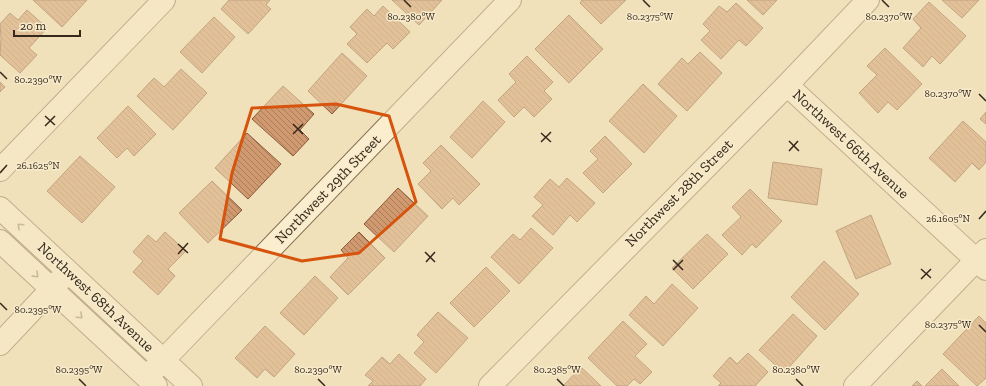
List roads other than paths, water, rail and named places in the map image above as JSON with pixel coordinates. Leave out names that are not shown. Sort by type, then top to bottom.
[{"type":"street","points":[[0,170],[164,0]]},
{"type":"street","name":"Northwest 29th Street","points":[[152,382],[163,360],[510,0]]},
{"type":"street","name":"Northwest 28th Street","points":[[490,386],[787,85],[868,0]]},
{"type":"street","name":"Northwest 66th Avenue","points":[[787,85],[983,260]]},
{"type":"street","name":"Northwest 68th Avenue","points":[[0,208],[191,386]]},
{"type":"street","name":"Northwest 68th Avenue","points":[[0,241],[152,382]]},
{"type":"street","points":[[855,386],[983,260]]},
{"type":"street","points":[[0,344],[69,272]]}]
